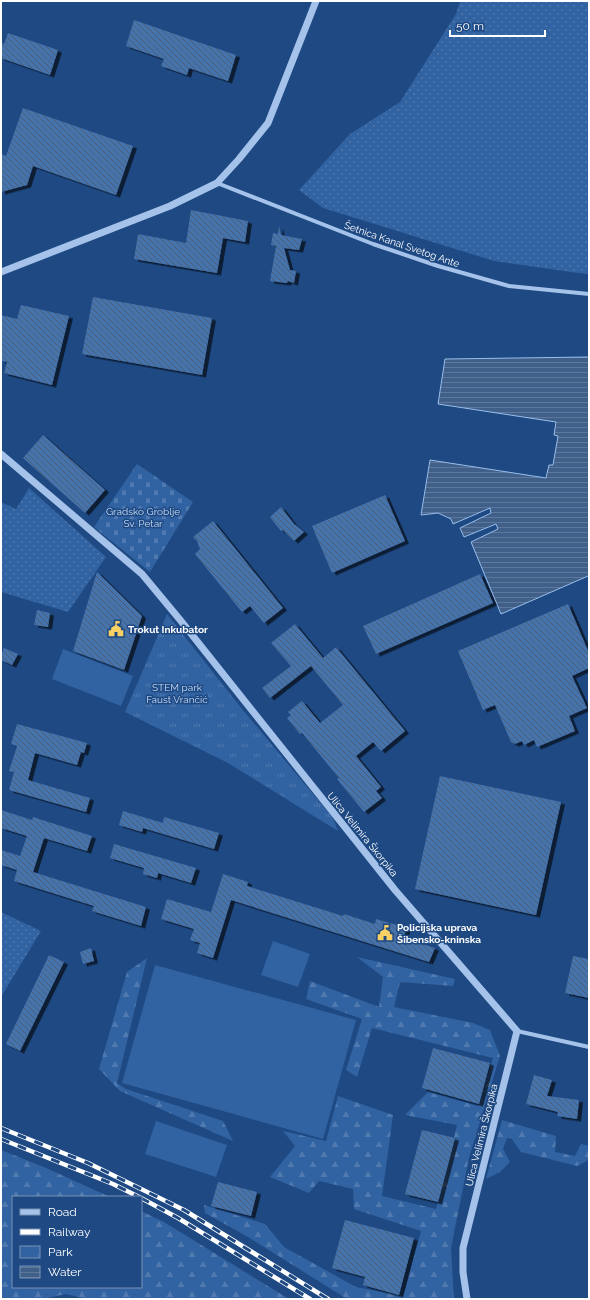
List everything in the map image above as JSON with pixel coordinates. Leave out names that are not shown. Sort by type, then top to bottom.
[{"type":"street","points":[[1,272],[170,206],[218,183],[268,123],[316,1]]},
{"type":"street","name":"Šetnica Kanal Svetog Ante","points":[[218,183],[373,244],[438,266],[509,286],[589,294]]},
{"type":"street","name":"Ulica Velimira Škorpika","points":[[1,454],[142,574],[186,627],[395,890],[517,1031],[463,1248],[463,1272],[467,1299]]},
{"type":"street","points":[[517,1031],[589,1047]]},
{"type":"green space","points":[[460,1],[589,1],[589,274],[494,261],[323,208],[299,190],[350,134],[400,102],[456,14]]},
{"type":"green space","name":"Gradsko Groblje Sv. Petar","points":[[137,464],[193,502],[150,572],[94,527]]},
{"type":"green space","points":[[29,488],[106,557],[68,612],[1,592],[1,502],[16,509]]},
{"type":"green space","name":"STEM park Faust Vrančić","points":[[167,614],[242,709],[333,818],[338,831],[228,763],[125,712]]},
{"type":"green space","points":[[63,649],[133,676],[121,706],[52,679]]},
{"type":"green space","points":[[1,912],[41,931],[1,997]]},
{"type":"green space","points":[[273,941],[310,954],[298,987],[261,975]]},
{"type":"green space","points":[[357,957],[455,979],[453,986],[400,982],[394,1007],[473,1023],[490,1030],[500,1056],[469,1158],[451,1248],[454,1299],[347,1299],[248,1237],[205,1213],[204,1205],[265,1224],[284,1247],[356,1287],[403,1296],[421,1231],[354,1209],[353,1189],[319,1181],[309,1193],[270,1177],[295,1146],[283,1131],[326,1141],[338,1096],[393,1115],[382,1196],[436,1209],[457,1125],[405,1115],[428,1092],[478,1106],[493,1058],[372,1028],[357,1077],[346,1070],[362,1019],[306,999],[310,981],[379,1007],[383,977]]},
{"type":"green space","points":[[147,958],[117,1083],[126,1089],[223,1121],[233,1141],[120,1091],[99,1069],[127,972]]},
{"type":"green space","points":[[155,965],[356,1020],[323,1139],[122,1083]]},
{"type":"green space","points":[[502,1120],[556,1136],[555,1152],[575,1156],[581,1144],[589,1146],[589,1158],[587,1161],[577,1166],[521,1152],[512,1139],[507,1138],[503,1149],[510,1162],[500,1172],[486,1179]]},
{"type":"green space","points":[[156,1121],[227,1145],[216,1177],[145,1154]]},
{"type":"green space","points":[[1,1150],[44,1167],[108,1196],[12,1196],[12,1288],[142,1288],[142,1211],[164,1222],[289,1299],[86,1299],[66,1294],[46,1299],[1,1299]]},
{"type":"water","points":[[589,357],[589,577],[588,576],[501,614],[471,542],[498,529],[496,524],[464,537],[460,528],[491,513],[490,508],[453,524],[451,519],[438,513],[421,515],[430,460],[546,478],[549,465],[553,465],[558,436],[554,435],[556,422],[438,404],[445,359]]},
{"type":"building","points":[[134,20],[236,55],[228,81],[189,68],[187,75],[161,66],[164,59],[126,46]]},
{"type":"building","points":[[8,33],[58,50],[50,75],[1,58],[1,43],[4,44]]},
{"type":"building","points":[[23,108],[133,146],[116,195],[33,166],[27,185],[1,192],[1,154],[6,156]]},
{"type":"building","points":[[191,210],[248,221],[245,242],[223,238],[217,273],[134,259],[138,234],[186,243]]},
{"type":"building","points":[[279,226],[281,235],[302,239],[299,250],[284,248],[290,270],[296,271],[294,283],[288,281],[287,283],[270,281],[276,246],[271,245],[273,233],[278,234]]},
{"type":"building","points":[[93,297],[212,318],[202,375],[82,354]]},
{"type":"building","points":[[21,305],[69,316],[52,385],[4,373],[7,362],[1,361],[1,315],[17,319]]},
{"type":"building","points":[[43,435],[105,490],[85,513],[23,458]]},
{"type":"building","points":[[385,495],[405,541],[332,573],[312,526]]},
{"type":"building","points":[[281,507],[294,524],[304,532],[294,541],[283,530],[281,531],[270,517]]},
{"type":"building","points":[[213,521],[283,608],[264,623],[250,606],[242,612],[195,554],[200,549],[197,541],[193,537]]},
{"type":"building","points":[[97,572],[142,616],[124,670],[73,651]]},
{"type":"building","points":[[480,574],[493,603],[376,654],[363,626]]},
{"type":"building","points":[[568,604],[589,653],[589,668],[572,676],[587,708],[569,716],[575,731],[537,747],[534,740],[524,745],[522,741],[515,744],[511,742],[495,705],[483,710],[458,651]]},
{"type":"building","points":[[37,610],[50,613],[48,627],[34,625]]},
{"type":"building","points":[[295,624],[323,658],[336,647],[405,731],[381,751],[373,742],[356,756],[381,787],[376,791],[382,798],[364,812],[337,779],[339,778],[302,733],[300,734],[287,718],[291,715],[288,712],[302,701],[320,723],[343,705],[311,666],[270,698],[262,688],[291,666],[271,643]]},
{"type":"building","points":[[4,648],[18,654],[12,665],[1,660],[1,655]]},
{"type":"building","points":[[17,724],[87,743],[84,753],[81,752],[77,765],[35,753],[28,780],[90,798],[86,812],[9,790],[14,772],[9,771],[17,746],[11,744]]},
{"type":"building","points":[[440,776],[561,802],[536,915],[415,889]]},
{"type":"building","points":[[1,810],[32,820],[33,817],[92,836],[87,851],[44,838],[33,872],[146,907],[141,926],[92,911],[94,906],[14,881],[17,870],[1,865],[1,850],[20,856],[27,836],[1,828]]},
{"type":"building","points":[[123,811],[163,823],[164,817],[219,833],[214,849],[143,828],[142,832],[119,825]]},
{"type":"building","points":[[114,844],[196,868],[191,883],[158,873],[157,878],[143,874],[144,868],[110,858]]},
{"type":"building","points":[[223,874],[248,882],[247,886],[343,916],[344,914],[375,924],[376,919],[407,928],[403,938],[435,948],[429,962],[231,900],[213,958],[197,953],[200,943],[190,940],[194,929],[161,919],[167,899],[211,912]]},
{"type":"building","points":[[91,948],[94,961],[83,964],[80,952]]},
{"type":"building","points":[[49,955],[64,962],[20,1051],[6,1044]]},
{"type":"building","points":[[573,956],[589,959],[589,998],[565,993]]},
{"type":"building","points":[[433,1048],[490,1063],[479,1104],[422,1088]]},
{"type":"building","points":[[534,1075],[552,1080],[547,1096],[579,1100],[577,1119],[557,1116],[558,1112],[526,1104]]},
{"type":"building","points":[[422,1130],[455,1138],[438,1202],[405,1194]]},
{"type":"building","points":[[218,1182],[257,1192],[251,1216],[211,1206]]},
{"type":"building","points":[[345,1220],[414,1238],[399,1295],[363,1285],[365,1277],[332,1268]]},
{"type":"railway","points":[[1,1128],[88,1163],[184,1210],[328,1299]]},
{"type":"railway","points":[[1,1139],[113,1184],[137,1196]]},
{"type":"railway","points":[[142,1199],[178,1218],[310,1299]]},
{"type":"place","name":"Trokut Inkubator","points":[[116,629]]},
{"type":"place","name":"Policijska uprava Šibensko-kninska","points":[[385,933]]}]
